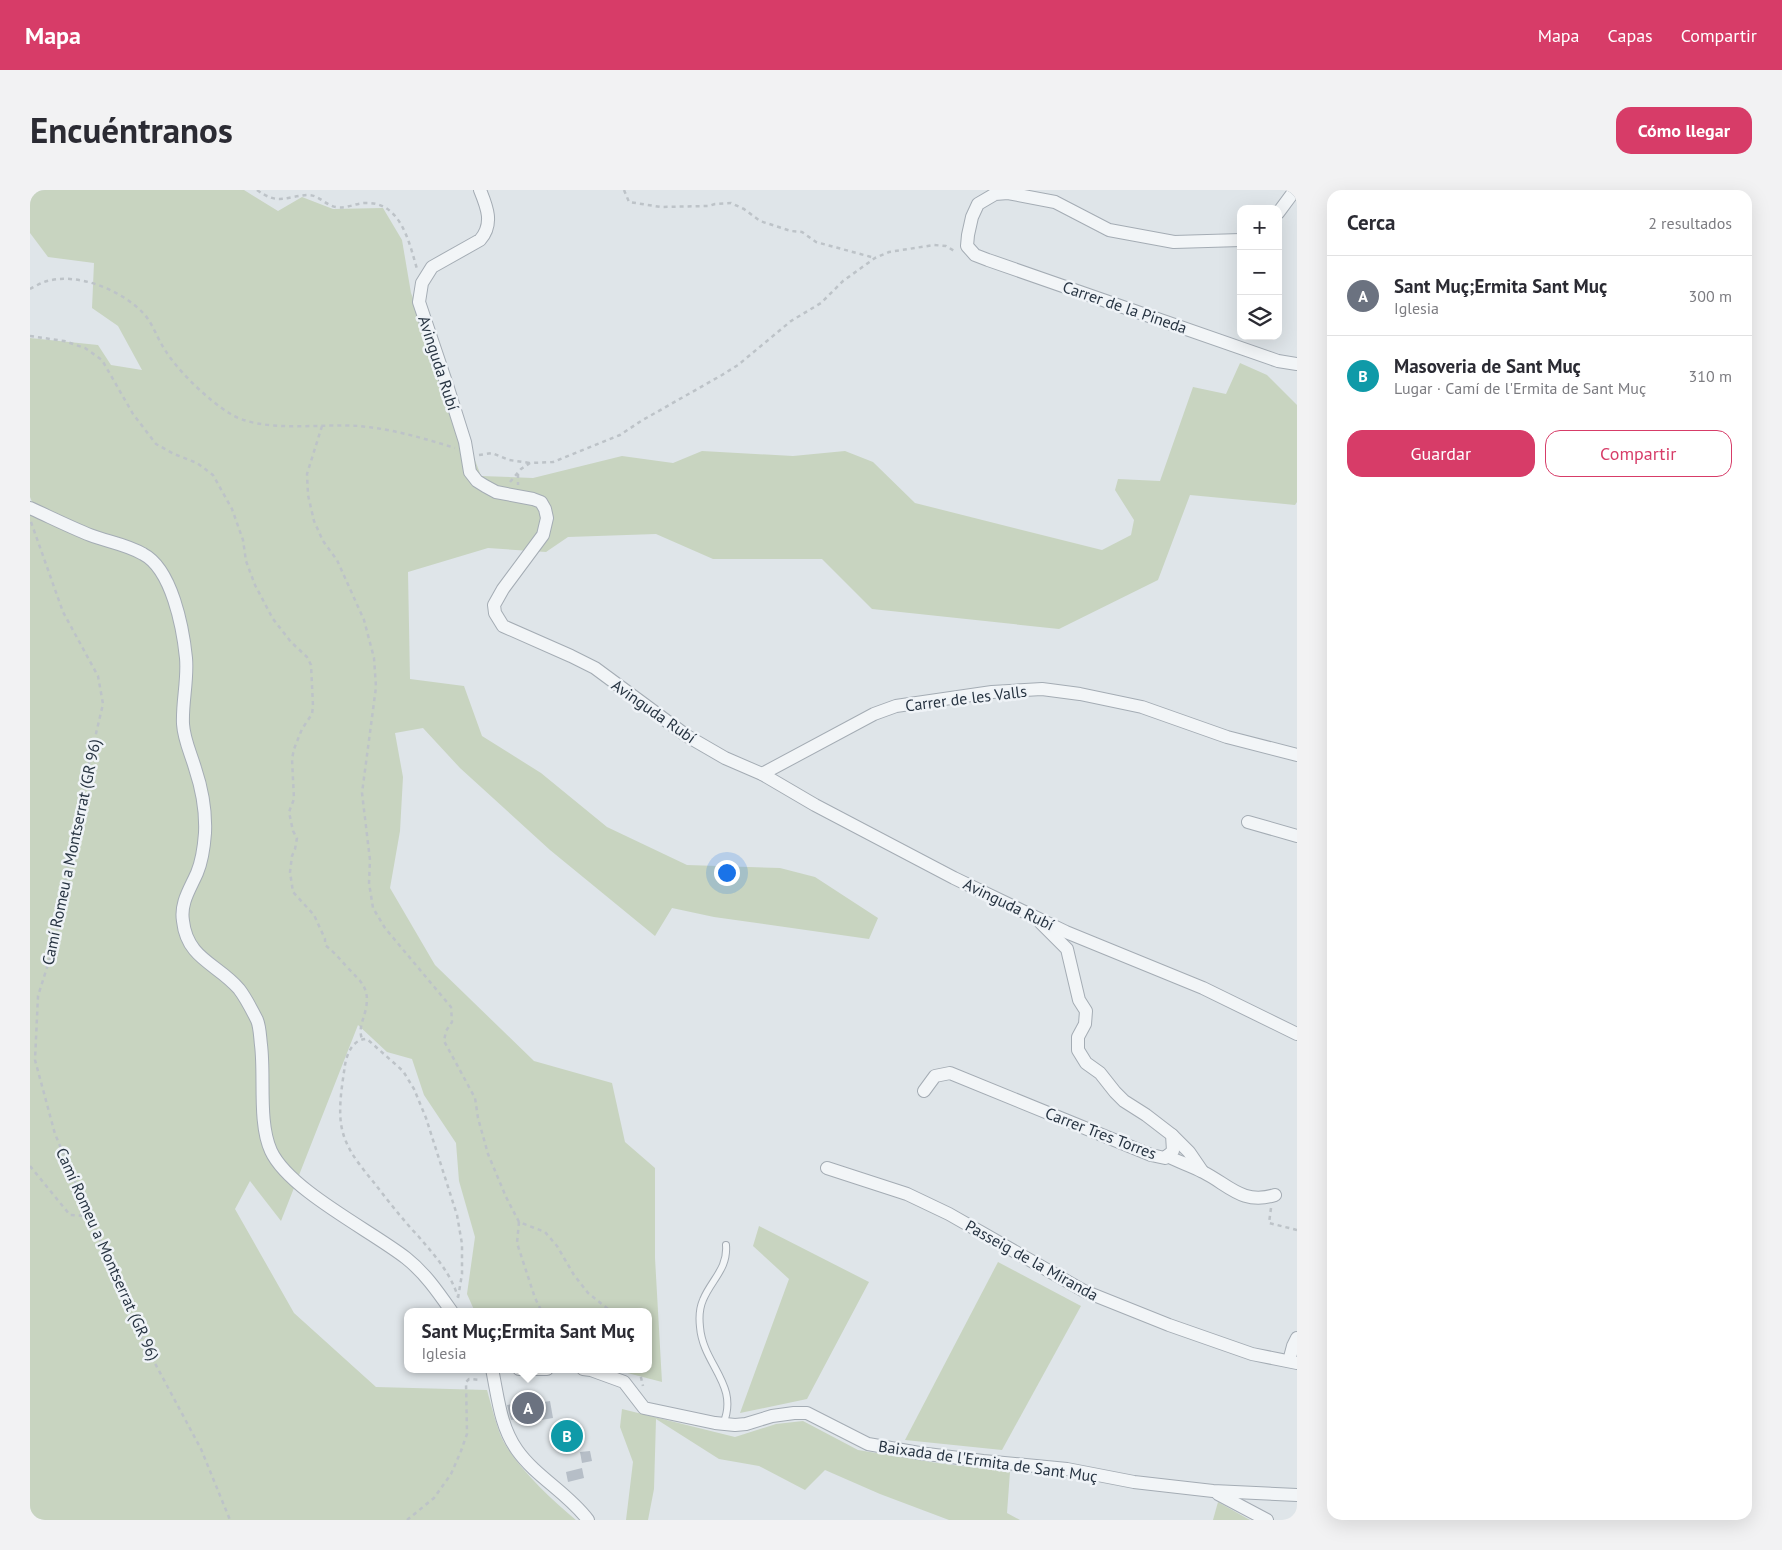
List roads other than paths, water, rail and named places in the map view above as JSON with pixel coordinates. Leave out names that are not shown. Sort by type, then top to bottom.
[{"type":"street","name":"Avinguda Rubí","points":[[480,190],[488,216],[488,228],[485,234],[480,240],[432,268],[424,278],[419,296],[421,308],[448,385],[470,472],[477,481],[485,486],[504,493],[541,502],[545,509],[547,518],[543,534],[503,589],[494,605],[496,614],[503,626],[594,668],[687,736],[725,758],[762,774],[815,805],[954,878],[1066,932],[1203,988],[1297,1034]]},
{"type":"street","points":[[1282,208],[1295,190]]},
{"type":"street","name":"Carrer de la Pineda","points":[[1237,240],[1174,242],[1109,230],[1055,202],[1008,193],[995,194],[978,204],[972,217],[967,246],[975,255],[1278,361],[1297,364]]},
{"type":"street","points":[[30,508],[92,536],[125,545],[145,554],[165,575],[172,594],[185,651],[186,673],[183,726],[201,787],[205,819],[203,853],[197,872],[184,900],[182,918],[184,930],[198,956],[240,990],[258,1023],[263,1058],[267,1141],[276,1159],[287,1172],[317,1197],[407,1259],[431,1283],[449,1308]]},
{"type":"street","name":"Carrer de les Valls","points":[[762,774],[874,714],[896,706],[992,692],[1042,689],[1080,694],[1142,707],[1227,737],[1297,755]]},
{"type":"street","points":[[1248,822],[1297,836]]},
{"type":"street","name":"Carrer Tres Torres","points":[[924,1091],[935,1076],[950,1073],[1151,1155],[1165,1158],[1173,1151],[1172,1135],[1114,1092],[1100,1074],[1086,1062],[1078,1050],[1078,1037],[1086,1024],[1086,1011],[1079,1000],[1067,949],[1034,916]]},
{"type":"street","points":[[1172,1135],[1189,1152],[1202,1171]]},
{"type":"street","points":[[1167,1156],[1202,1171],[1236,1193],[1262,1199],[1275,1195]]},
{"type":"street","name":"Passeig de la Miranda","points":[[827,1168],[907,1194],[949,1214],[1084,1291],[1169,1325],[1252,1354],[1293,1362]]},
{"type":"street","points":[[1293,1362],[1293,1346],[1297,1338]]},
{"type":"street","name":"Baixada de l'Ermita de Sant Muç","points":[[600,1373],[624,1382],[644,1408],[723,1424],[746,1424],[772,1416],[794,1413],[807,1414],[868,1444],[919,1453],[983,1462],[1067,1469],[1134,1482],[1213,1491],[1297,1496]]},
{"type":"street","points":[[493,1376],[501,1415],[510,1438],[517,1449],[588,1520]]},
{"type":"street","points":[[1213,1491],[1266,1520]]},
{"type":"lane","points":[[723,1424],[728,1407],[727,1391],[703,1344],[699,1314],[702,1301],[726,1262],[726,1245]]},
{"type":"place","name":"Sant Muç;Ermita Sant Muç","points":[[528,1408]]},
{"type":"place","name":"Masoveria de Sant Muç","points":[[567,1436]]}]
